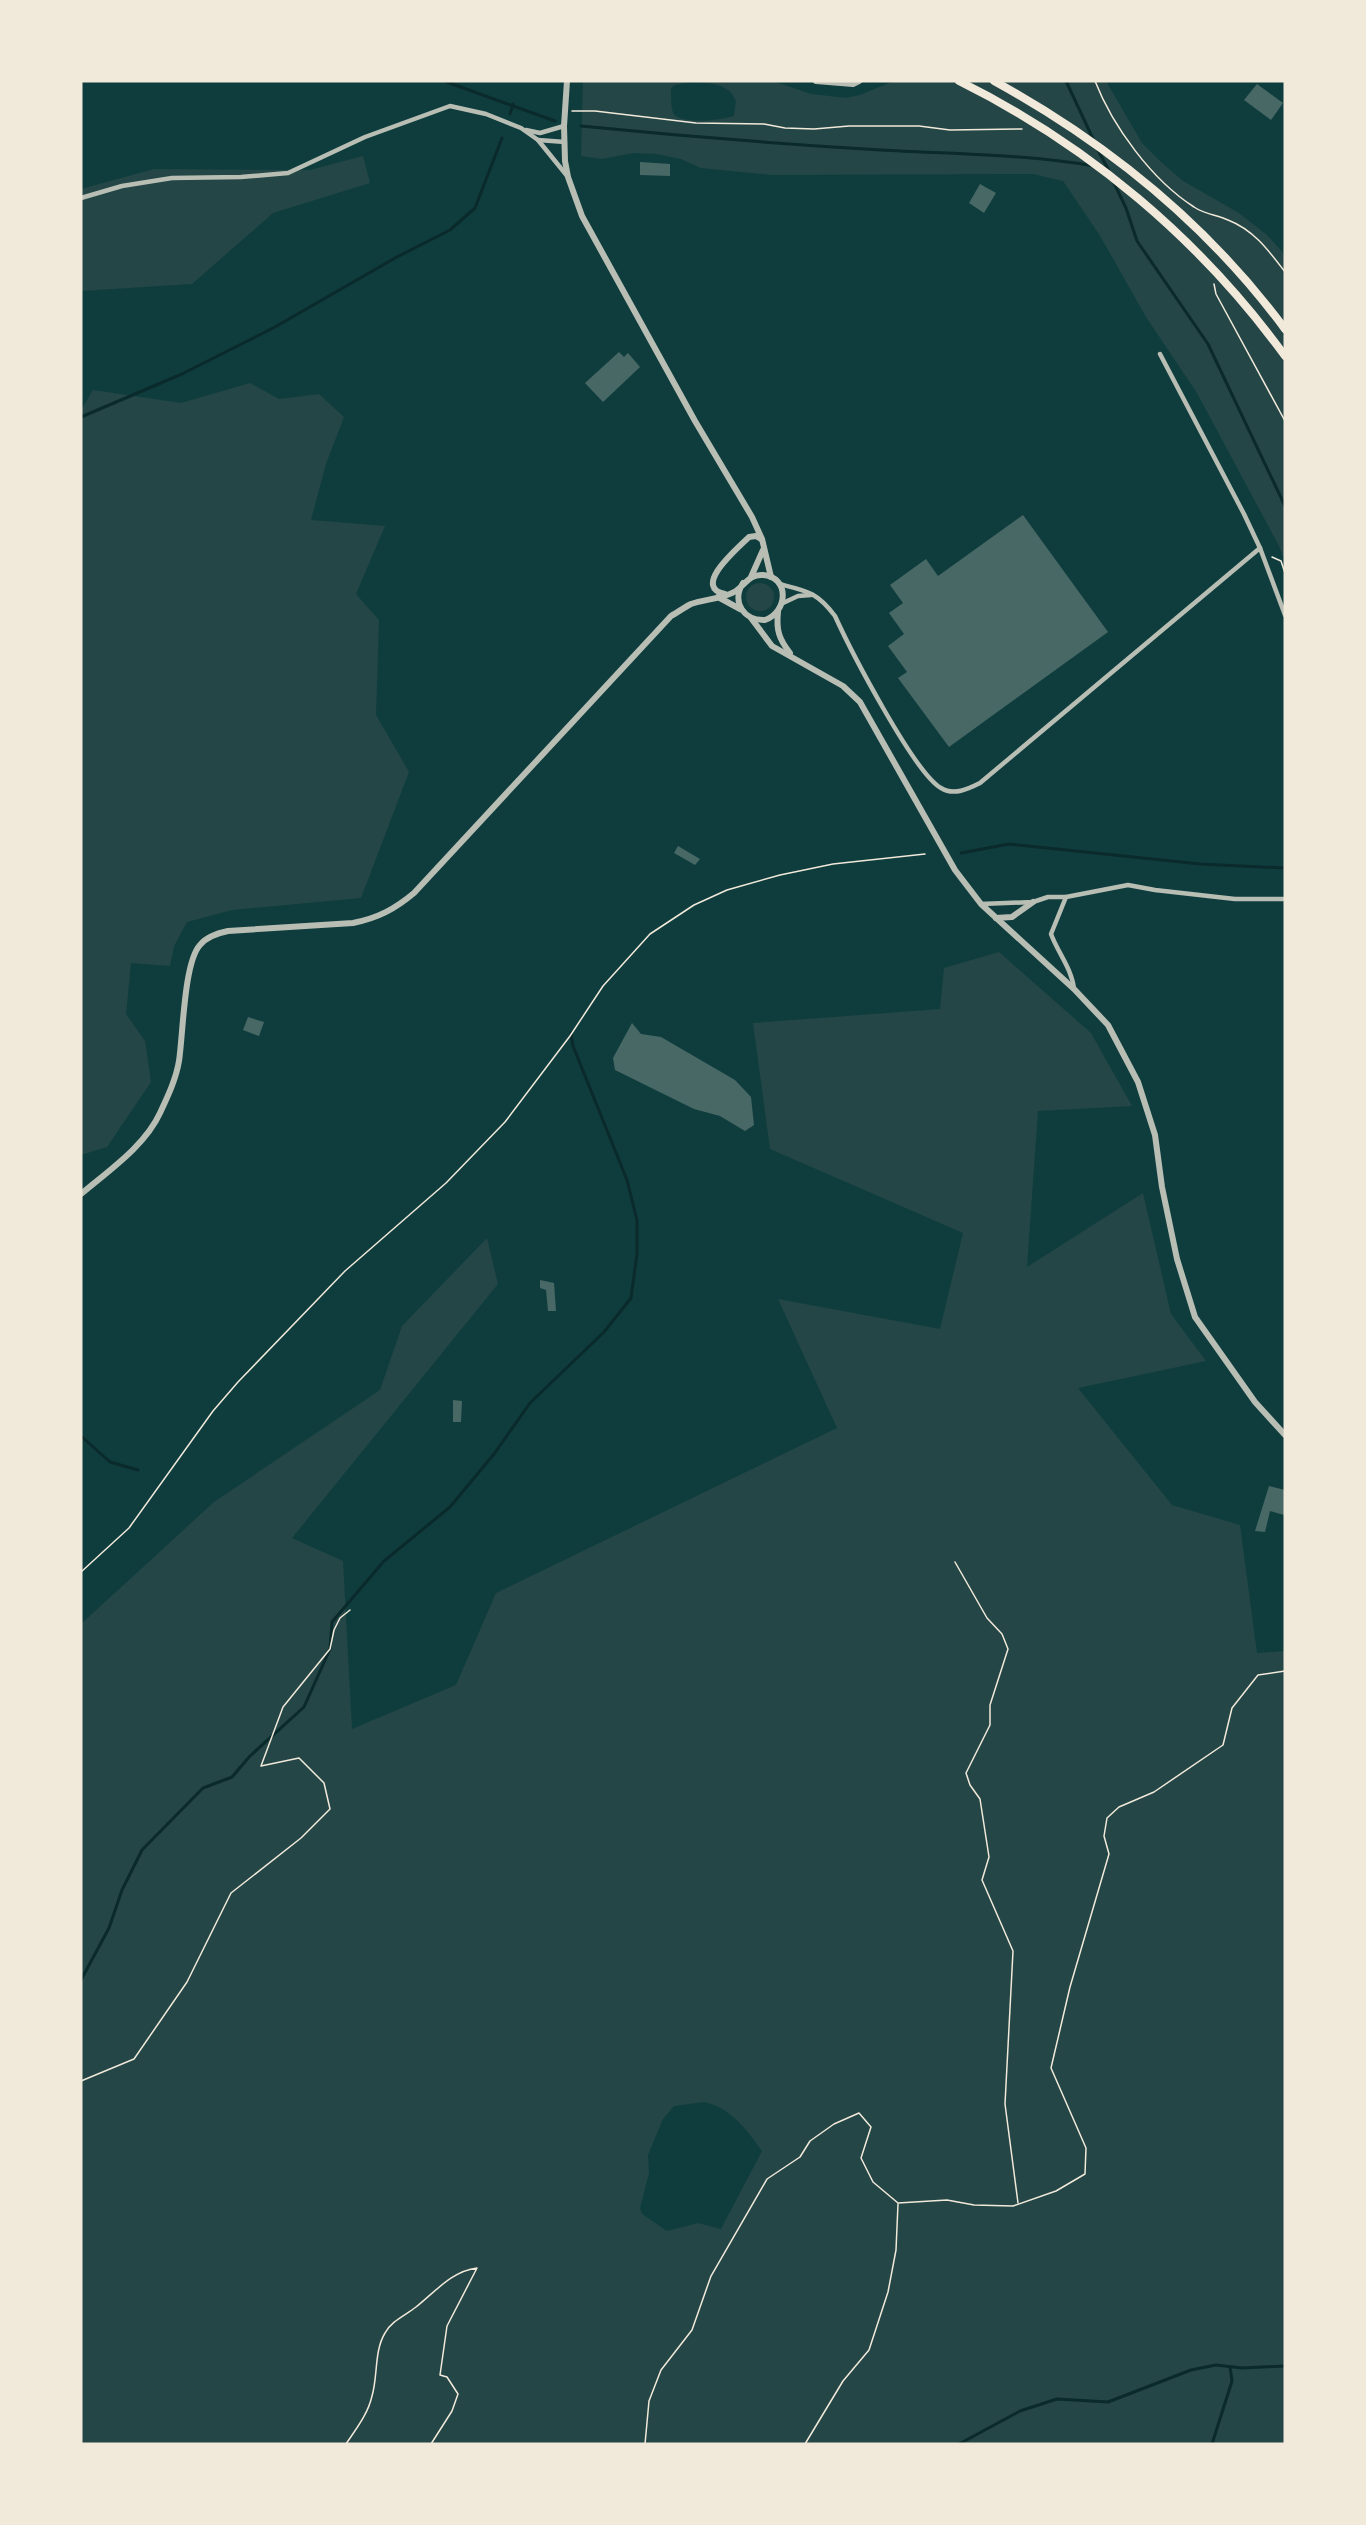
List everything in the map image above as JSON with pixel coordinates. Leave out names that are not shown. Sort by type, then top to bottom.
[{"type":"highway","points":[[959,81],[1034,122],[1096,164],[1159,216],[1221,277],[1285,356]]},
{"type":"highway","points":[[994,81],[1044,109],[1125,166],[1168,201],[1213,244],[1246,280],[1285,329]]},
{"type":"street","points":[[816,81],[853,84],[859,81]]},
{"type":"street","points":[[567,82],[564,134],[568,177],[582,216],[695,421],[752,518],[762,539],[771,577]]},
{"type":"street","points":[[81,198],[122,186],[172,178],[241,177],[288,173],[364,137],[450,106],[486,114],[540,133],[550,132],[564,126]]},
{"type":"street","points":[[521,128],[538,140],[568,177]]},
{"type":"street","points":[[538,140],[565,142]]},
{"type":"street","points":[[1160,354],[1260,548],[1285,615]]},
{"type":"street","points":[[726,594],[715,590],[712,584],[714,575],[749,537],[756,536],[762,539]]},
{"type":"street","points":[[779,584],[814,594],[824,600],[921,770],[942,789],[964,791],[980,783],[1260,548]]},
{"type":"street","points":[[751,577],[763,549]]},
{"type":"street","points":[[81,1194],[141,1139],[160,1115],[174,1081],[179,1061],[190,970],[199,946],[206,939],[222,933],[353,923],[372,919],[399,906],[414,893],[671,615],[691,604],[736,591],[751,577],[761,575],[771,577],[783,591],[783,603],[778,612],[777,627],[780,639],[792,656]]},
{"type":"street","points":[[740,609],[738,596],[743,583]]},
{"type":"street","points":[[783,603],[798,596],[814,594]]},
{"type":"street","points":[[718,597],[740,609],[750,618],[772,646],[843,686],[860,702],[955,870],[981,904],[1074,989],[1108,1025],[1138,1082],[1155,1135],[1162,1187],[1177,1259],[1195,1317],[1256,1402],[1285,1435]]},
{"type":"street","points":[[750,618],[765,620],[778,612]]},
{"type":"street","points":[[981,904],[1033,902],[1048,897],[1066,897],[1128,885],[1235,898],[1285,899]]},
{"type":"street","points":[[1066,897],[1051,934],[1057,950],[1073,976],[1074,989]]},
{"type":"street","points":[[996,918],[1012,917],[1033,902]]},
{"type":"path","points":[[1095,81],[1115,123],[1132,148],[1171,189],[1194,208],[1244,227],[1264,245],[1285,273]]},
{"type":"path","points":[[565,111],[595,111],[696,123],[764,124],[785,128],[919,126],[950,130],[1022,129]]},
{"type":"path","points":[[1194,208],[1197,219]]},
{"type":"path","points":[[1213,283],[1216,294],[1285,421]]},
{"type":"path","points":[[81,1572],[129,1528],[213,1411],[238,1382],[345,1271],[446,1183],[505,1122],[570,1036],[603,986],[650,934],[694,905],[738,887],[833,864],[925,854]]},
{"type":"path","points":[[955,1562],[987,1618],[1002,1634],[1008,1648],[990,1705],[990,1725],[966,1773],[970,1785],[980,1799],[989,1857],[982,1880],[1013,1951],[1005,2103],[1018,2204]]},
{"type":"path","points":[[81,2081],[134,2059],[187,1982],[231,1893],[300,1838],[330,1809],[324,1783],[299,1758],[261,1766],[283,1707],[330,1649],[340,1618],[350,1610]]},
{"type":"path","points":[[645,2444],[649,2401],[661,2370],[692,2330],[711,2276],[767,2179],[800,2157],[810,2141],[834,2124],[859,2113],[871,2127],[861,2158],[873,2182],[898,2203],[947,2200],[974,2205],[1013,2206],[1056,2191],[1085,2174],[1086,2148],[1051,2068],[1070,1987],[1109,1854],[1104,1836],[1107,1818],[1119,1807],[1154,1792],[1223,1745],[1232,1708],[1258,1675],[1285,1671]]},
{"type":"path","points":[[805,2444],[843,2381],[869,2350],[888,2292],[896,2250],[898,2203]]},
{"type":"path","points":[[346,2444],[364,2417],[372,2396],[378,2354],[385,2333],[438,2287],[466,2269],[477,2268],[457,2302],[447,2326],[440,2375],[447,2377],[458,2394],[452,2411],[431,2444]]},
{"type":"shaded area","points":[[583,81],[773,81],[811,94],[846,98],[860,95],[894,81],[1106,81],[1142,143],[1160,161],[1183,181],[1239,213],[1267,235],[1285,255],[1285,562],[1279,546],[1197,393],[1146,317],[1099,234],[1063,181],[1033,174],[772,175],[701,168],[681,159],[656,154],[634,153],[601,159],[581,156]],"holes":[[[690,82],[710,83],[728,90],[736,101],[734,116],[696,121],[676,116],[672,108],[671,88]]]},
{"type":"shaded area","points":[[363,156],[370,183],[273,213],[192,284],[81,291],[81,189],[154,169],[310,170]]},
{"type":"shaded area","points":[[250,383],[279,399],[319,394],[344,417],[326,464],[311,520],[385,526],[356,594],[379,620],[376,715],[409,772],[361,898],[232,910],[187,922],[174,946],[170,966],[131,963],[126,1014],[145,1041],[151,1082],[107,1147],[81,1155],[81,410],[93,390],[181,403]]},
{"type":"shaded area","points":[[760,583],[770,587],[774,597],[770,607],[760,611],[750,607],[746,597],[750,587]]},
{"type":"shaded area","points":[[999,952],[1091,1033],[1132,1106],[1038,1111],[1027,1267],[1143,1193],[1171,1314],[1206,1361],[1078,1388],[1172,1505],[1240,1525],[1257,1653],[1285,1651],[1285,2444],[81,2444],[81,1624],[214,1502],[380,1390],[402,1326],[487,1238],[498,1284],[292,1538],[343,1561],[352,1729],[456,1685],[496,1593],[837,1428],[778,1299],[940,1329],[963,1233],[770,1149],[753,1023],[940,1009],[944,968]],"holes":[[[704,2102],[737,2120],[762,2151],[721,2229],[698,2223],[667,2231],[642,2214],[640,2208],[649,2173],[648,2155],[663,2119],[674,2106]]]},
{"type":"building","points":[[1257,84],[1283,103],[1271,120],[1244,100]]},
{"type":"building","points":[[640,162],[670,164],[670,176],[640,175]]},
{"type":"building","points":[[980,184],[996,193],[984,213],[969,203]]},
{"type":"building","points":[[619,352],[624,357],[628,353],[640,367],[603,402],[585,383]]},
{"type":"building","points":[[1023,515],[1108,632],[949,747],[898,678],[907,672],[888,646],[904,634],[889,613],[903,603],[890,585],[926,559],[938,576]]},
{"type":"building","points":[[678,846],[700,859],[695,865],[674,853]]},
{"type":"building","points":[[248,1017],[264,1022],[259,1036],[243,1030]]},
{"type":"building","points":[[632,1023],[641,1034],[661,1037],[735,1080],[751,1097],[754,1125],[745,1131],[720,1116],[694,1109],[615,1070],[613,1058]]},
{"type":"building","points":[[540,1280],[554,1283],[556,1311],[548,1311],[546,1290],[540,1288]]},
{"type":"building","points":[[453,1400],[462,1401],[461,1422],[453,1422]]},
{"type":"building","points":[[1269,1486],[1285,1490],[1285,1514],[1270,1511],[1265,1532],[1255,1531]]},
{"type":"waterway","points":[[444,81],[555,121]]},
{"type":"waterway","points":[[1066,81],[1094,141]]},
{"type":"waterway","points":[[510,114],[513,104]]},
{"type":"waterway","points":[[581,126],[806,145],[1015,157],[1094,166]]},
{"type":"waterway","points":[[81,417],[182,374],[275,327],[395,258],[450,230],[475,208],[502,138]]},
{"type":"waterway","points":[[1098,150],[1109,171]]},
{"type":"waterway","points":[[1114,183],[1126,208],[1137,241],[1208,344],[1285,506]]},
{"type":"waterway","points":[[961,853],[1009,844],[1200,864],[1285,868]]},
{"type":"waterway","points":[[81,1980],[109,1928],[122,1890],[142,1850],[203,1788],[232,1777],[250,1756],[304,1707],[330,1649],[332,1622],[384,1561],[450,1507],[494,1454],[530,1403],[604,1332],[631,1298],[637,1254],[637,1220],[627,1180],[573,1046],[571,1033]]},
{"type":"waterway","points":[[81,1436],[110,1462],[138,1470]]},
{"type":"waterway","points":[[959,2444],[1020,2411],[1057,2399],[1108,2402],[1191,2370],[1216,2365],[1242,2368],[1285,2366]]},
{"type":"waterway","points":[[1212,2444],[1232,2381],[1230,2367]]}]
